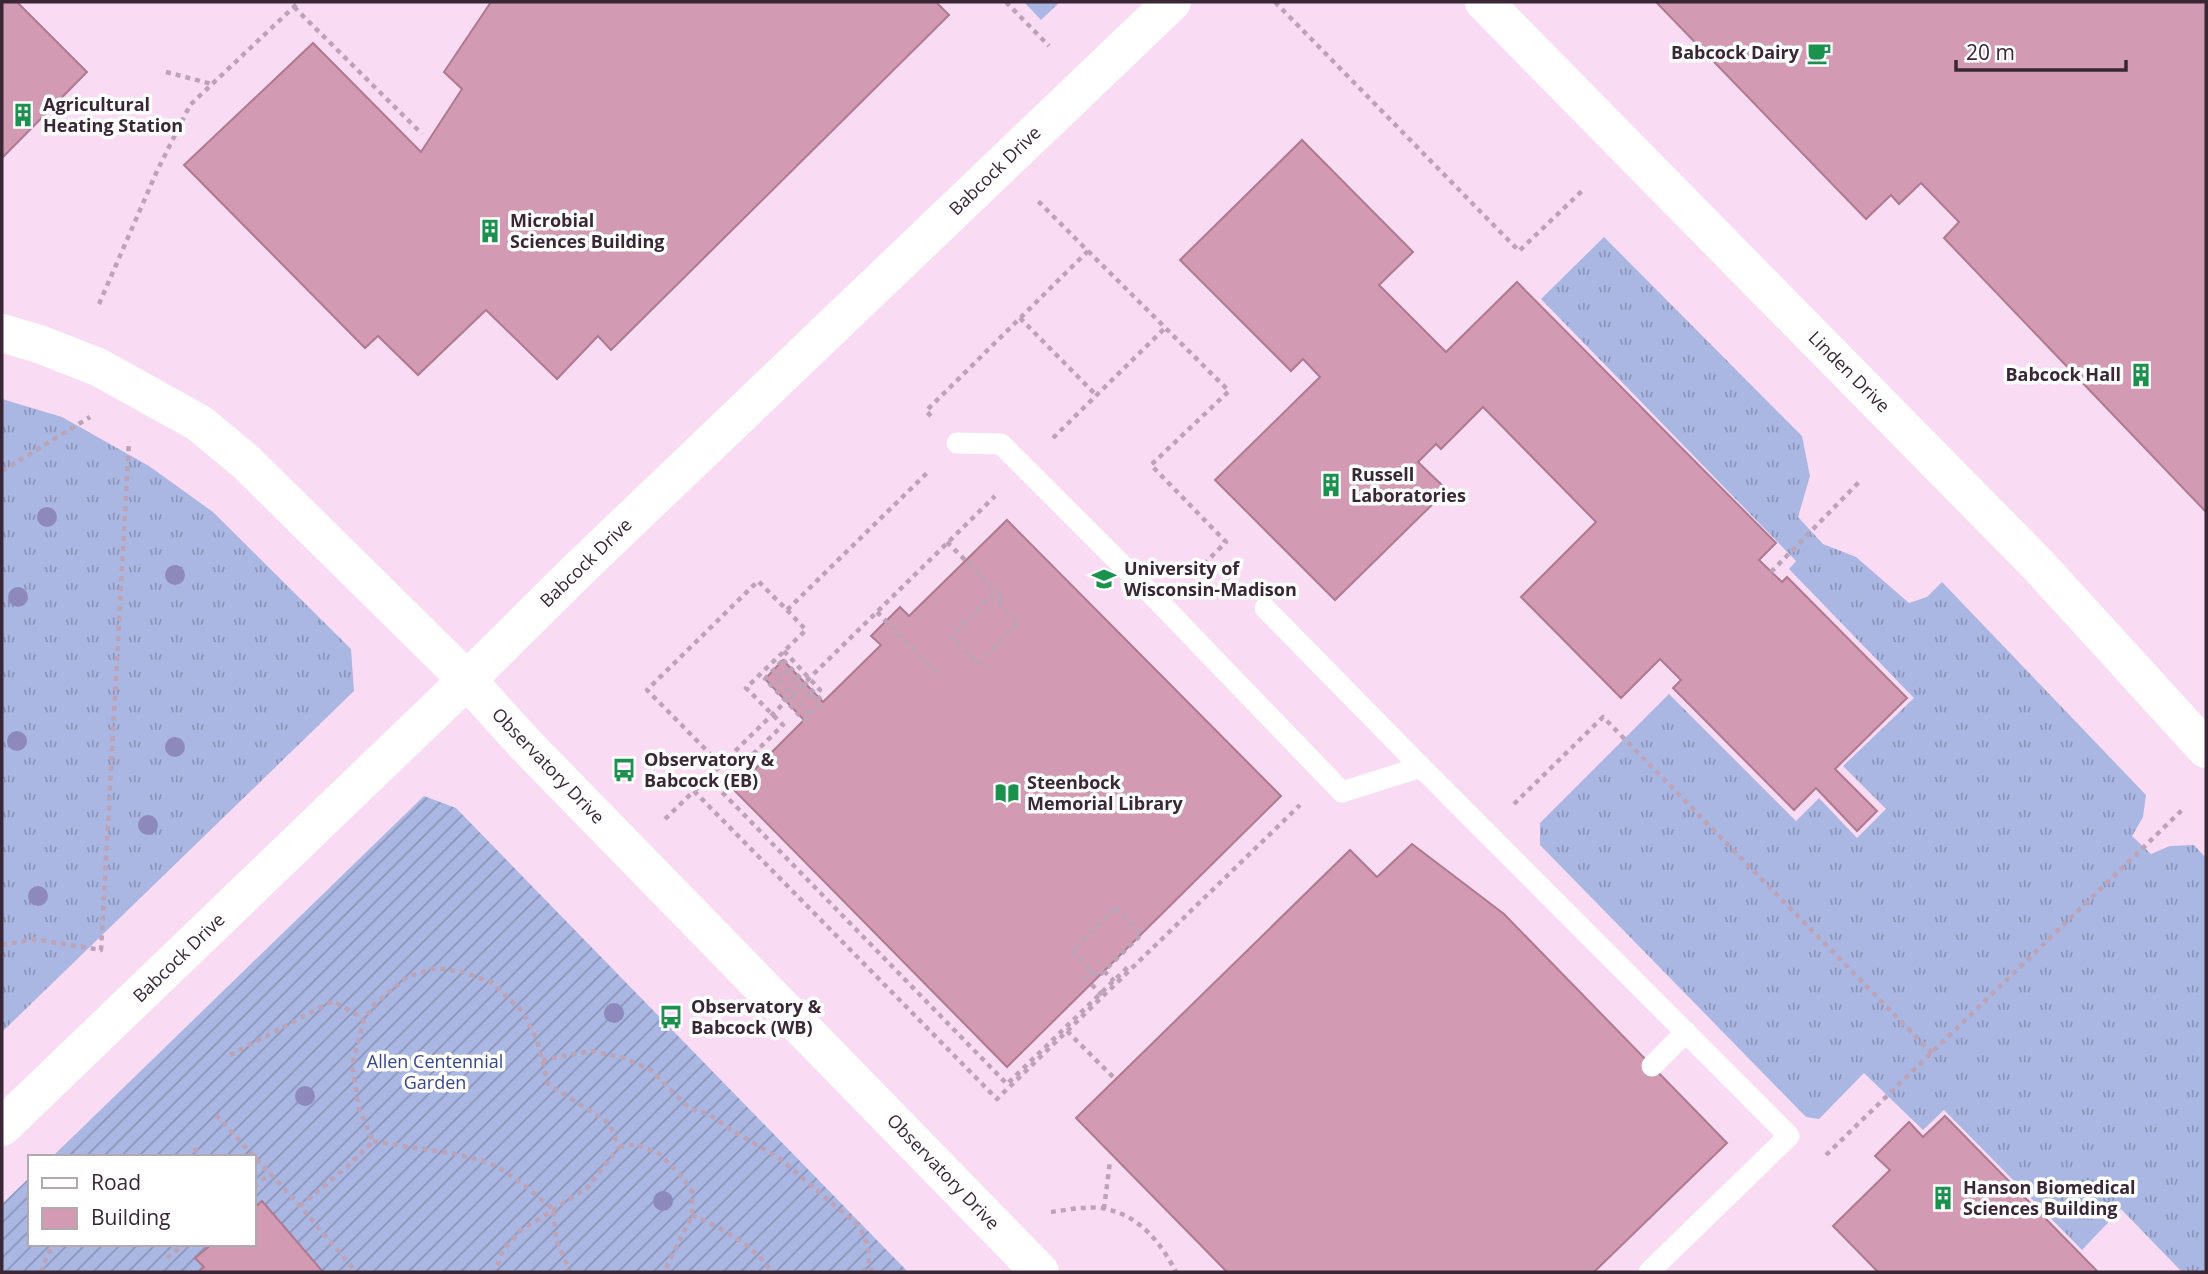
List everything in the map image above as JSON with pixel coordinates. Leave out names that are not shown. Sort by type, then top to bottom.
[{"type":"street","name":"Babcock Drive","points":[[2,1127],[467,680],[589,559],[1172,2]]},
{"type":"street","name":"Linden Drive","points":[[1484,2],[2040,567],[2206,749]]},
{"type":"street","name":"Observatory Drive","points":[[2,333],[98,367],[199,423],[245,461],[467,680],[535,754],[1040,1272]]},
{"type":"lane","points":[[957,443],[1001,444],[1162,605],[1342,792],[1421,767]]},
{"type":"lane","points":[[1265,608],[1789,1136],[1649,1272]]},
{"type":"lane","points":[[1652,1066],[1686,1032]]},
{"type":"path","points":[[1006,2],[1049,46]]},
{"type":"path","points":[[1275,2],[1519,251],[1584,189]]},
{"type":"path","points":[[99,304],[157,171],[190,105],[296,4],[422,134]]},
{"type":"path","points":[[166,72],[212,84]]},
{"type":"path","points":[[1038,201],[1228,391],[1151,465],[1226,542],[1200,567]]},
{"type":"path","points":[[787,610],[957,443],[926,411],[1088,251]]},
{"type":"path","points":[[1020,318],[1096,395],[1165,328]]},
{"type":"path","points":[[2,471],[94,415]]},
{"type":"path","points":[[2,945],[33,939],[101,950],[129,437]]},
{"type":"path","points":[[1771,572],[1861,480]]},
{"type":"path","points":[[662,822],[995,495],[1005,505]]},
{"type":"path","points":[[947,542],[1003,598],[998,603]]},
{"type":"path","points":[[720,765],[647,690],[758,581],[806,630],[746,688],[783,725],[718,788],[1007,1084],[1326,776]]},
{"type":"path","points":[[991,596],[998,603],[1018,623],[978,664],[951,636],[991,596]]},
{"type":"path","points":[[877,612],[939,675]]},
{"type":"path","points":[[784,651],[820,690],[811,699],[784,670],[776,678],[810,714]]},
{"type":"path","points":[[783,660],[816,694],[823,702],[804,720],[765,679],[783,660]]},
{"type":"path","points":[[1486,832],[1603,717],[1932,1053]]},
{"type":"path","points":[[694,790],[997,1099],[1300,805],[1293,798]]},
{"type":"path","points":[[1824,1157],[2182,810]]},
{"type":"path","points":[[1116,908],[1142,934],[1098,977],[1093,971],[1072,950],[1116,908]]},
{"type":"path","points":[[373,1141],[359,1109],[352,1066],[364,1018],[376,1003],[407,977],[435,968],[459,971],[491,982],[523,1012],[537,1040],[548,1084],[609,1123],[619,1147]]},
{"type":"path","points":[[1093,971],[1085,978],[1103,996]]},
{"type":"path","points":[[1104,971],[1114,981]]},
{"type":"path","points":[[230,1055],[333,1001],[364,1018]]},
{"type":"path","points":[[1067,1031],[1115,1079]]},
{"type":"path","points":[[542,1060],[592,1051],[624,1058],[650,1070],[690,1110],[709,1114],[779,1157],[831,1200],[859,1226],[868,1245],[869,1266],[873,1272]]},
{"type":"path","points":[[216,1115],[253,1155]]},
{"type":"path","points":[[300,1206],[347,1167],[373,1141]]},
{"type":"path","points":[[373,1141],[448,1152],[493,1165],[553,1209],[556,1239],[570,1272]]},
{"type":"path","points":[[495,1272],[502,1252],[520,1231],[587,1188],[619,1147],[636,1144],[660,1154],[684,1179],[692,1192],[692,1215],[664,1272]]},
{"type":"path","points":[[194,1148],[200,1155]]},
{"type":"path","points":[[256,1158],[356,1272]]},
{"type":"path","points":[[1104,1209],[1110,1161]]},
{"type":"path","points":[[256,1184],[270,1173]]},
{"type":"path","points":[[1045,1213],[1081,1208],[1104,1209],[1122,1215],[1140,1225],[1156,1240],[1176,1272]]},
{"type":"path","points":[[692,1215],[729,1232],[772,1272]]},
{"type":"path","points":[[41,1272],[52,1246]]},
{"type":"path","points":[[167,1258],[182,1246]]},
{"type":"path","points":[[862,1272],[869,1266]]},
{"type":"green space","points":[[1024,2],[1060,2],[1041,20]]},
{"type":"green space","points":[[1604,237],[1802,436],[1810,476],[1798,517],[1823,544],[1856,557],[1909,603],[1927,597],[1942,582],[2146,795],[2143,817],[2132,836],[2151,854],[2170,846],[2194,845],[2206,858],[2206,1272],[2182,1272],[2121,1209],[2082,1250],[1944,1110],[1923,1130],[1864,1073],[1819,1119],[1806,1117],[1540,845],[1540,823],[1669,694],[1796,821],[1819,798],[1857,838],[1886,809],[1843,766],[1914,698],[1789,569],[1796,561],[1541,299]]},
{"type":"green space","points":[[2,399],[62,417],[149,466],[213,512],[351,649],[354,691],[2,1032],[4,780]]},
{"type":"green space","name":"Allen Centennial Garden","points":[[424,796],[456,808],[908,1272],[2,1272],[2,1204],[28,1179],[28,1246],[256,1246],[256,1155],[54,1155]]},
{"type":"building","name":"Agricultural Heating Station","points":[[2,2],[17,2],[87,72],[2,158]]},
{"type":"building","name":"Microbial Sciences Building","points":[[491,2],[936,2],[949,15],[611,350],[598,336],[557,379],[486,310],[418,375],[378,336],[365,348],[184,165],[313,43],[421,152],[462,89],[444,72]]},
{"type":"building","name":"Babcock Hall","points":[[1656,2],[2206,2],[2206,512],[1944,238],[1959,222],[1921,183],[1899,204],[1891,195],[1866,219]]},
{"type":"building","name":"Russell Laboratories","points":[[1302,140],[1413,252],[1379,285],[1446,352],[1517,282],[1776,543],[1759,560],[1782,582],[1787,577],[1907,698],[1835,769],[1877,811],[1857,831],[1816,788],[1794,810],[1673,688],[1681,680],[1660,659],[1621,698],[1521,597],[1596,522],[1483,407],[1441,449],[1436,444],[1418,462],[1447,490],[1335,600],[1215,480],[1320,377],[1303,359],[1291,371],[1180,260]]},
{"type":"building","name":"Steenbock Memorial Library","points":[[1007,520],[1281,796],[1007,1067],[734,790],[804,720],[765,679],[783,660],[823,702],[881,645],[871,636],[900,607],[909,616]]},
{"type":"building","points":[[1412,844],[1504,914],[1727,1143],[1594,1272],[1227,1272],[1076,1118],[1350,850],[1377,877]]},
{"type":"building","name":"Hanson Biomedical Sciences Building","points":[[1945,1116],[2098,1272],[1878,1272],[1833,1226],[1890,1170],[1875,1156],[1909,1122],[1923,1137]]},
{"type":"building","points":[[262,1201],[323,1272],[198,1272],[204,1267],[195,1258],[210,1246],[256,1246],[256,1206]]},
{"type":"place","name":"Babcock Dairy","points":[[1819,53]]},
{"type":"place","name":"Agricultural Heating Station","points":[[23,115]]},
{"type":"place","name":"Microbial Sciences Building","points":[[490,231]]},
{"type":"place","name":"Babcock Hall","points":[[2141,375]]},
{"type":"place","name":"Russell Laboratories","points":[[1331,485]]},
{"type":"place","name":"University of Wisconsin-Madison","points":[[1104,579]]},
{"type":"place","name":"Observatory & Babcock (EB)","points":[[624,770]]},
{"type":"place","name":"Steenbock Memorial Library","points":[[1007,793]]},
{"type":"place","name":"Observatory & Babcock (WB)","points":[[671,1017]]},
{"type":"place","name":"Hanson Biomedical Sciences Building","points":[[1943,1198]]}]
